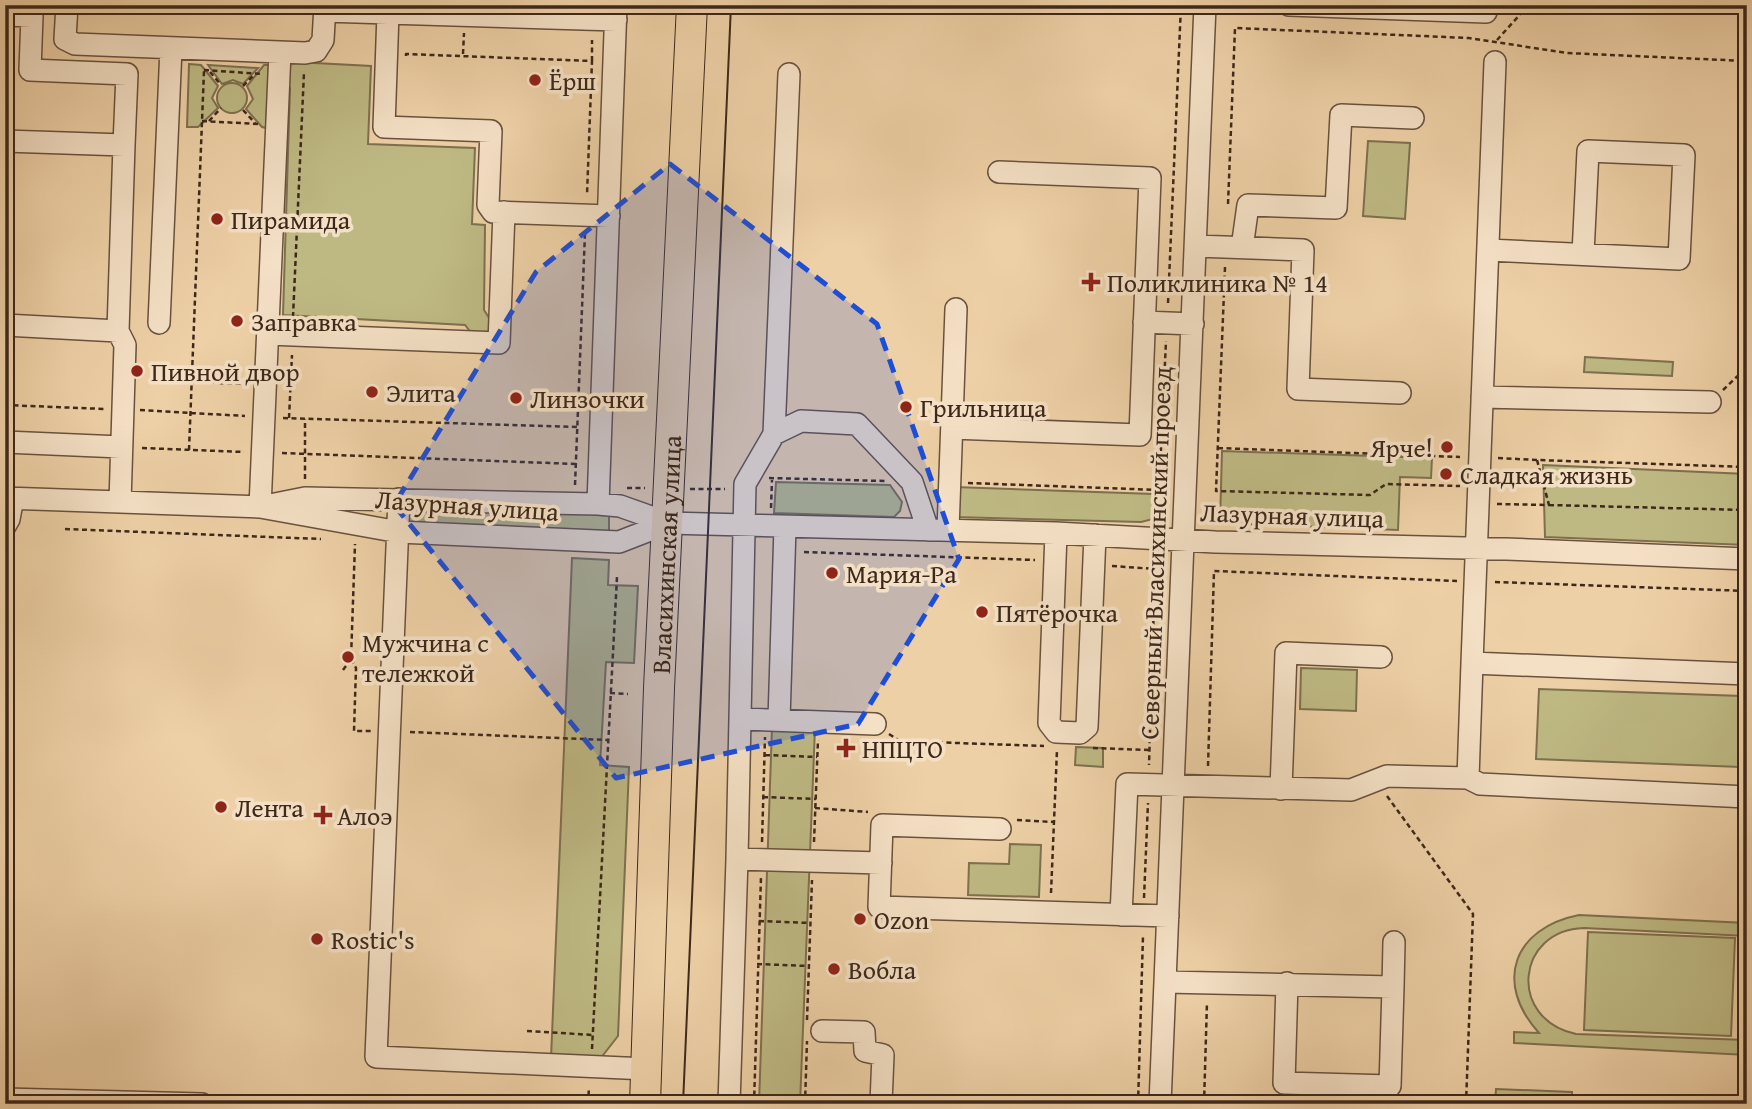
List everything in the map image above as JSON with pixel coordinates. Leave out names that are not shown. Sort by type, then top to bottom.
[{"type":"highway","name":"Власихинская улица","points":[[645,1104],[659,688],[692,5]]},
{"type":"street","points":[[66,5],[65,39],[75,44],[305,53],[316,51],[323,40],[324,8],[388,13],[458,10],[616,13],[598,504]]},
{"type":"street","name":"Северный Власихинский проезд","points":[[1160,1104],[1205,5]]},
{"type":"street","points":[[1289,5],[1486,12],[1486,5]]},
{"type":"street","points":[[388,13],[384,127],[491,131],[488,205],[493,212],[609,216]]},
{"type":"street","points":[[5,15],[32,16],[30,70],[127,74],[118,331],[125,345],[120,502]]},
{"type":"street","points":[[159,323],[171,48]]},
{"type":"street","points":[[260,507],[280,52]]},
{"type":"street","points":[[1468,778],[1495,62]]},
{"type":"street","points":[[729,1104],[745,484],[774,434],[789,74]]},
{"type":"street","points":[[1234,247],[1248,205],[1336,208],[1341,115],[1413,118]]},
{"type":"street","points":[[5,141],[124,145]]},
{"type":"street","points":[[1488,250],[1679,259],[1684,155],[1588,151],[1583,254]]},
{"type":"street","points":[[952,428],[1140,435],[1150,178],[999,172]]},
{"type":"street","points":[[268,334],[499,343],[504,212]]},
{"type":"street","points":[[1196,246],[1303,250],[1298,389],[1400,393]]},
{"type":"street","points":[[938,530],[952,428],[956,309]]},
{"type":"street","points":[[1144,322],[1193,324]]},
{"type":"street","points":[[5,325],[118,331]]},
{"type":"street","points":[[1482,397],[1710,402]]},
{"type":"street","points":[[774,434],[801,421],[857,424],[912,482],[938,530]]},
{"type":"street","points":[[5,442],[121,447]]},
{"type":"street","points":[[5,526],[9,519],[9,498]]},
{"type":"street","name":"Лазурная улица","points":[[9,498],[260,507],[399,532],[619,542],[668,523]]},
{"type":"street","name":"Лазурная улица","points":[[260,507],[305,499],[598,504],[620,506],[668,523],[1056,533],[1184,540],[1747,559]]},
{"type":"street","points":[[400,499],[376,1057],[646,1069]]},
{"type":"street","points":[[773,720],[785,527]]},
{"type":"street","points":[[1056,533],[1049,723],[1056,732],[1080,733],[1087,727],[1096,535]]},
{"type":"street","points":[[1281,789],[1286,653],[1381,657]]},
{"type":"street","points":[[1472,663],[1747,674]]},
{"type":"street","points":[[741,719],[875,724]]},
{"type":"street","points":[[1121,915],[1127,784],[1351,790],[1387,776],[1468,778],[1480,784],[1747,797]]},
{"type":"street","points":[[1000,829],[882,825],[879,907],[1168,916]]},
{"type":"street","points":[[737,859],[881,863]]},
{"type":"street","points":[[1287,983],[1284,1083],[1390,1086],[1395,942]]},
{"type":"street","points":[[1166,982],[1393,987]]},
{"type":"street","points":[[812,1029],[864,1032],[865,1051],[883,1055],[881,1103],[876,1104]]},
{"type":"street","points":[[5,1098],[202,1104]]},
{"type":"path","points":[[1159,490],[1181,5]]},
{"type":"path","points":[[1497,40],[1525,7],[1531,5]]},
{"type":"path","points":[[1227,206],[1235,28],[1497,40],[1567,53],[1747,61]]},
{"type":"path","points":[[289,418],[305,53]]},
{"type":"path","points":[[189,450],[204,71]]},
{"type":"path","points":[[209,72],[221,85]]},
{"type":"path","points":[[243,86],[255,74]]},
{"type":"path","points":[[208,122],[221,108]]},
{"type":"path","points":[[243,110],[256,124]]},
{"type":"path","points":[[202,121],[268,124]]},
{"type":"path","points":[[1234,247],[1216,491],[1370,495],[1386,484],[1549,505],[1747,510]]},
{"type":"path","points":[[1710,402],[1747,368]]},
{"type":"path","points":[[192,382],[256,384]]},
{"type":"path","points":[[5,405],[577,427]]},
{"type":"path","points":[[121,447],[576,464]]},
{"type":"path","points":[[1218,448],[1747,467]]},
{"type":"path","points":[[1537,460],[1549,505]]},
{"type":"path","points":[[771,508],[772,478]]},
{"type":"path","points":[[355,540],[351,659],[356,668],[354,731],[608,740]]},
{"type":"path","points":[[784,552],[1054,561]]},
{"type":"path","points":[[1095,564],[1154,569],[1138,1104]]},
{"type":"path","points":[[1207,787],[1214,571]]},
{"type":"path","points":[[590,1067],[617,576]]},
{"type":"path","points":[[343,670],[351,659]]},
{"type":"path","points":[[610,693],[628,694]]},
{"type":"path","points":[[754,1104],[765,755],[773,720]]},
{"type":"path","points":[[805,1104],[812,1029],[809,966],[818,722]]},
{"type":"path","points":[[875,724],[900,741],[1044,746]]},
{"type":"path","points":[[1051,913],[1057,746]]},
{"type":"path","points":[[1084,747],[1149,750]]},
{"type":"path","points":[[765,755],[817,757]]},
{"type":"path","points":[[1376,780],[1473,914],[1466,1104]]},
{"type":"path","points":[[763,797],[816,799]]},
{"type":"path","points":[[759,921],[811,923]]},
{"type":"path","points":[[757,964],[809,966]]},
{"type":"path","points":[[1203,1104],[1208,982]]},
{"type":"path","points":[[527,1031],[593,1035]]},
{"type":"highlighted area","points":[[670,164],[877,324],[959,559],[858,724],[616,778],[394,505],[536,272]]},
{"type":"shaded area","points":[[296,62],[371,66],[368,144],[475,148],[472,224],[485,225],[484,310],[493,324],[486,335],[473,335],[465,325],[283,315],[290,88],[285,82],[285,64]]},
{"type":"shaded area","points":[[189,64],[201,65],[218,86],[212,98],[218,108],[198,127],[187,127]]},
{"type":"shaded area","points":[[208,65],[258,68],[243,84],[233,80],[222,84]]},
{"type":"shaded area","points":[[264,65],[269,65],[266,128],[246,109],[253,99],[247,86]]},
{"type":"shaded area","points":[[232,83],[243,87],[247,98],[243,109],[232,113],[221,109],[217,98],[221,87]]},
{"type":"shaded area","points":[[1368,141],[1410,143],[1405,219],[1363,216]]},
{"type":"shaded area","points":[[1585,357],[1673,362],[1672,376],[1584,372]]},
{"type":"shaded area","points":[[1222,451],[1432,458],[1431,478],[1400,477],[1398,530],[1220,523]]},
{"type":"shaded area","points":[[1543,465],[1747,474],[1747,545],[1545,537]]},
{"type":"shaded area","points":[[776,482],[890,485],[902,502],[900,511],[894,517],[774,513]]},
{"type":"shaded area","points":[[955,487],[1154,494],[1153,519],[1141,522],[954,517]]},
{"type":"shaded area","points":[[408,510],[609,513],[609,532],[412,525],[407,520]]},
{"type":"shaded area","points":[[572,558],[609,560],[608,585],[638,586],[634,663],[606,662],[600,765],[629,767],[618,1036],[600,1059],[551,1058]]},
{"type":"shaded area","points":[[1301,668],[1357,670],[1356,711],[1300,709]]},
{"type":"shaded area","points":[[1539,689],[1742,696],[1740,767],[1536,759]]},
{"type":"shaded area","points":[[772,727],[815,728],[800,1104],[759,1104]]},
{"type":"shaded area","points":[[1076,747],[1103,748],[1103,767],[1075,765]]},
{"type":"shaded area","points":[[1010,844],[1041,845],[1039,897],[968,895],[969,863],[1009,864]]},
{"type":"shaded area","points":[[1579,915],[1747,923],[1747,936],[1584,928],[1561,933],[1544,943],[1533,958],[1529,976],[1530,994],[1539,1011],[1554,1025],[1576,1034],[1747,1040],[1747,1055],[1514,1043],[1514,1032],[1539,1033],[1525,1014],[1517,995],[1514,977],[1517,960],[1526,945],[1539,932],[1557,922]]},
{"type":"shaded area","points":[[1588,932],[1735,938],[1731,1036],[1584,1030]]},
{"type":"shaded area","points":[[1496,1089],[1572,1092],[1572,1104],[1495,1104]]},
{"type":"tram line","points":[[683,1104],[731,5]]},
{"type":"place","name":"Ёрш","points":[[535,80]]},
{"type":"place","name":"Пирамида","points":[[217,219]]},
{"type":"place","name":"Поликлиника № 14","points":[[1091,282]]},
{"type":"place","name":"Заправка","points":[[237,321]]},
{"type":"place","name":"Пивной двор","points":[[137,371]]},
{"type":"place","name":"Элита","points":[[372,392]]},
{"type":"place","name":"Линзочки","points":[[516,398]]},
{"type":"place","name":"Грильница","points":[[906,407]]},
{"type":"place","name":"Ярче!","points":[[1447,447]]},
{"type":"place","name":"Сладкая жизнь","points":[[1446,474]]},
{"type":"place","name":"Мария-Ра","points":[[832,573]]},
{"type":"place","name":"Пятёрочка","points":[[982,612]]},
{"type":"place","name":"Мужчина с тележкой","points":[[348,657]]},
{"type":"place","name":"НПЦТО","points":[[846,748]]},
{"type":"place","name":"Лента","points":[[221,807]]},
{"type":"place","name":"Алоэ","points":[[323,815]]},
{"type":"place","name":"Ozon","points":[[860,919]]},
{"type":"place","name":"Rostic's","points":[[317,939]]},
{"type":"place","name":"Вобла","points":[[834,969]]}]
